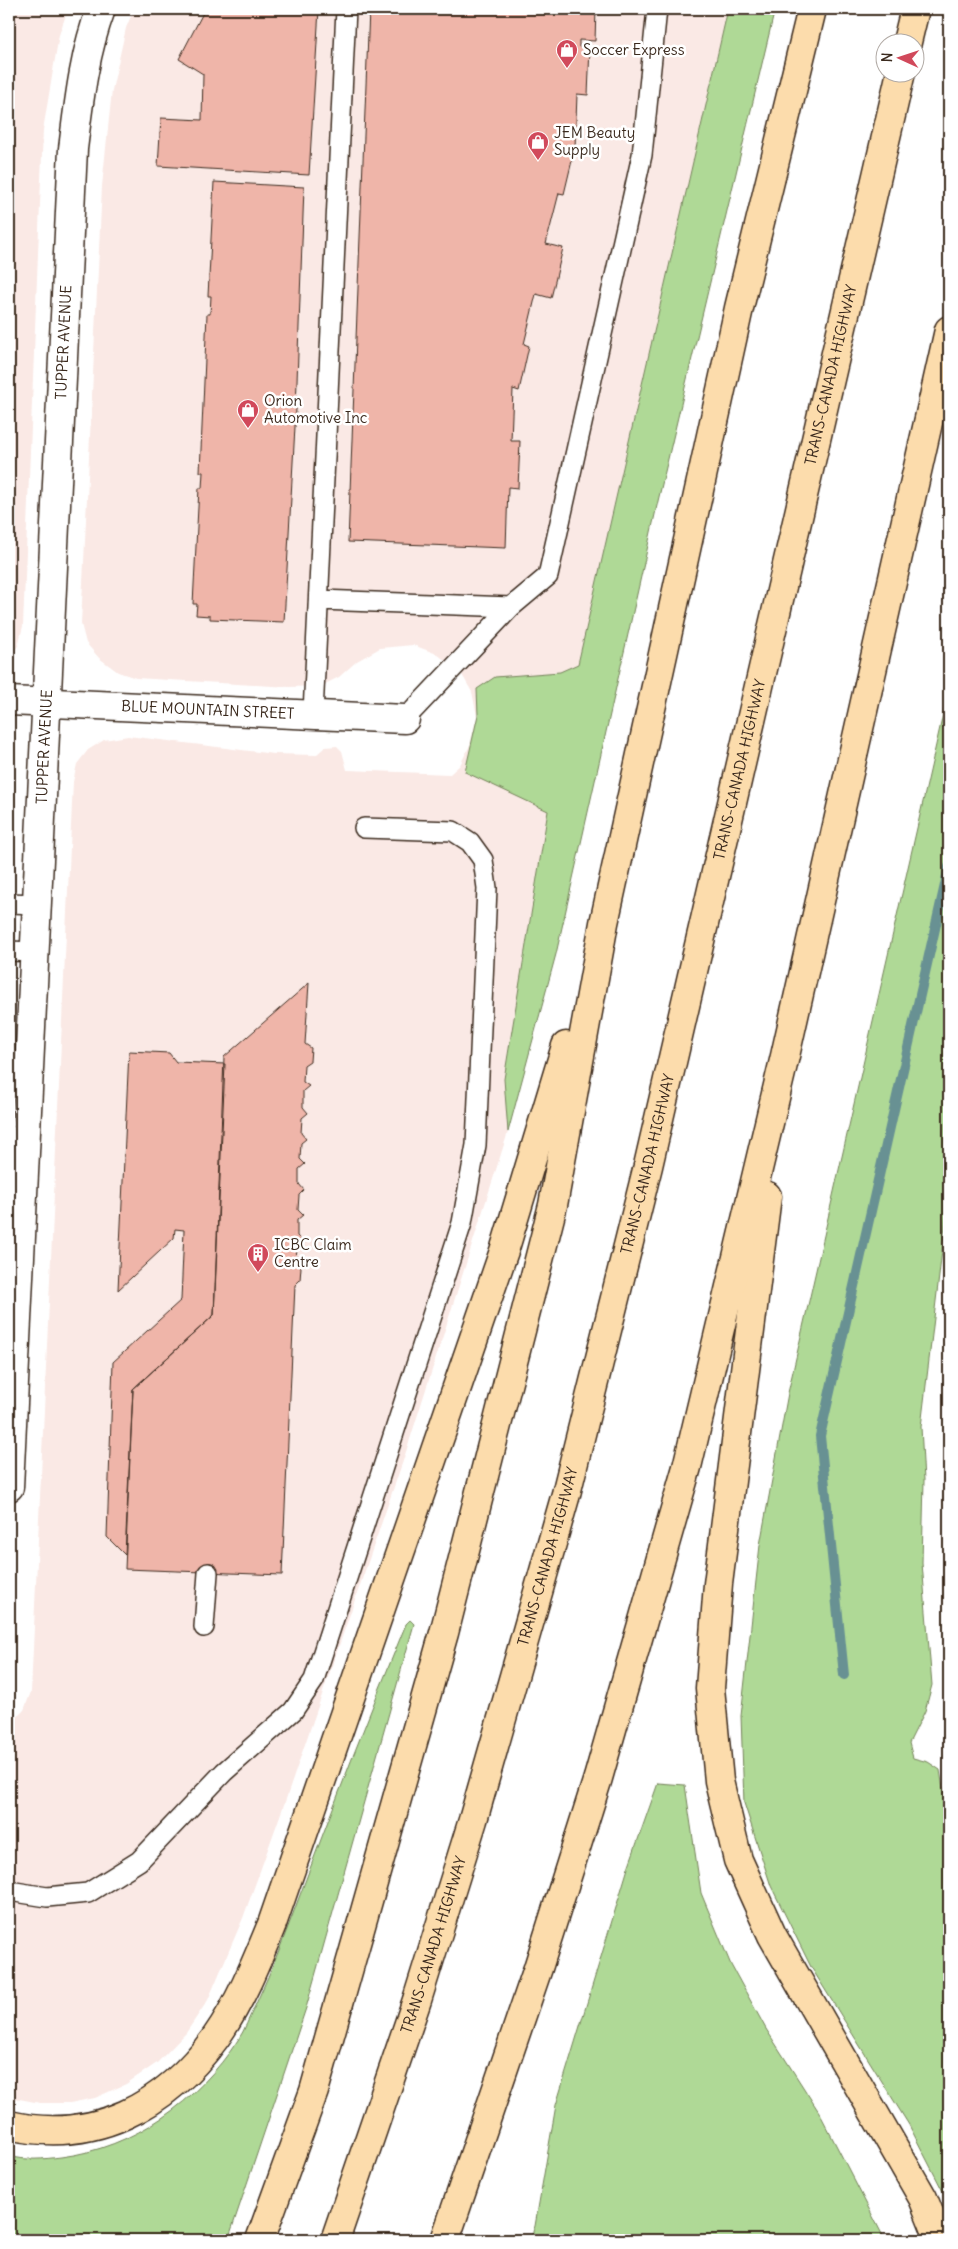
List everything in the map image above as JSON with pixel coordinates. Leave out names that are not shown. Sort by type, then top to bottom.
[{"type":"highway","points":[[260,2240],[314,2091],[444,1634],[553,1205],[604,923],[739,308],[812,9]]},
{"type":"highway","points":[[909,32],[915,9]]},
{"type":"highway","name":"TRANS-CANADA HIGHWAY","points":[[335,2240],[417,2000],[473,1820],[566,1494],[605,1344],[702,938],[898,82]]},
{"type":"highway","points":[[445,2240],[538,1968],[601,1769],[687,1467],[785,1056],[949,330]]},
{"type":"highway","points":[[9,2125],[26,2129],[61,2131],[99,2126],[134,2112],[192,2067],[216,2036],[248,1982],[272,1924],[505,1248],[604,923]]},
{"type":"highway","points":[[785,1056],[718,1584],[710,1688],[719,1781],[738,1860],[772,1935],[923,2198],[940,2240]]},
{"type":"street","name":"TUPPER AVENUE","points":[[9,1487],[22,951],[37,904],[74,148],[80,86],[94,27],[101,9]]},
{"type":"street","name":"BLUE MOUNTAIN STREET","points":[[9,701],[405,718]]},
{"type":"lane","points":[[313,714],[320,600],[346,9]]},
{"type":"lane","points":[[405,718],[511,607],[548,576],[642,155],[657,9]]},
{"type":"lane","points":[[320,600],[511,607]]},
{"type":"lane","points":[[9,1890],[47,1897],[88,1893],[139,1861],[224,1772],[293,1711],[314,1680],[462,1223],[476,1145],[487,888],[483,860],[470,842],[453,831],[364,828]]},
{"type":"lane","points":[[9,903],[37,904]]},
{"type":"lane","points":[[204,1627],[208,1573]]},
{"type":"shaded area","points":[[9,9],[68,9],[59,35],[43,130],[23,626],[18,646],[9,657]]},
{"type":"shaded area","points":[[134,9],[728,9],[578,664],[548,811],[504,1079],[508,1132],[404,1458],[243,1918],[208,2000],[186,2033],[157,2063],[126,2084],[95,2098],[70,2103],[40,2103],[9,2097],[9,1725],[24,1710],[31,1692],[73,782],[77,764],[88,750],[104,740],[128,736],[274,754],[316,755],[325,747],[337,746],[342,751],[347,770],[450,774],[460,765],[470,745],[477,716],[472,692],[461,673],[437,654],[413,645],[380,648],[357,661],[339,677],[321,686],[289,687],[136,678],[118,672],[99,658],[86,643],[81,624],[102,186],[112,90],[126,28]]},
{"type":"shaded area","points":[[9,752],[13,776],[9,863]]},
{"type":"green space","points":[[728,9],[775,9],[658,501],[556,954],[508,1132],[504,1079],[548,811],[465,772],[478,715],[477,689],[495,677],[560,672],[578,664]]},
{"type":"green space","points":[[949,688],[949,1192],[921,1427],[924,1480],[922,1563],[932,1685],[925,1711],[909,1743],[913,1758],[928,1762],[940,1770],[949,1827],[949,2203],[909,2125],[811,1967],[771,1886],[744,1803],[741,1716],[760,1545],[788,1393]]},
{"type":"green space","points":[[410,1620],[414,1624],[306,2008],[228,2240],[10,2240],[9,2156],[28,2159],[61,2157],[88,2152],[114,2144],[139,2132],[162,2118],[204,2083],[238,2040],[274,1962],[366,1722],[406,1624]]},
{"type":"green space","points":[[658,1783],[685,1785],[701,1893],[731,1965],[766,2029],[819,2112],[885,2240],[530,2240],[535,2226],[556,2105],[628,1868]]},
{"type":"building","points":[[205,9],[319,9],[309,175],[158,166],[161,118],[202,120],[203,74],[179,59]]},
{"type":"building","points":[[369,9],[596,9],[595,41],[579,40],[579,47],[590,47],[588,95],[577,94],[575,148],[564,194],[559,193],[546,244],[563,248],[551,298],[536,294],[524,344],[529,346],[519,391],[513,389],[511,441],[520,441],[518,488],[508,487],[506,548],[348,542]]},
{"type":"building","points":[[214,182],[304,187],[296,409],[284,622],[210,619],[210,616],[196,615],[197,604],[193,604],[199,488],[202,488],[203,472],[200,472],[207,314],[210,314],[211,296],[208,296]]},
{"type":"building","name":"ICBC Claim Centre","points":[[309,983],[305,1044],[311,1048],[310,1061],[304,1065],[303,1082],[309,1086],[303,1091],[303,1107],[308,1113],[302,1118],[301,1133],[306,1139],[301,1143],[300,1159],[305,1164],[299,1169],[299,1184],[304,1190],[299,1195],[298,1210],[303,1215],[297,1220],[297,1236],[302,1241],[297,1245],[296,1262],[301,1267],[300,1280],[295,1285],[282,1575],[125,1569],[133,1389],[214,1315],[224,1057]]},
{"type":"building","points":[[129,1051],[169,1053],[176,1062],[225,1064],[214,1315],[133,1389],[125,1555],[107,1537],[113,1362],[181,1300],[184,1230],[175,1229],[174,1238],[118,1290]]},
{"type":"waterway","points":[[844,1675],[820,1436],[949,867]]},
{"type":"place","name":"Soccer Express","points":[[567,69]]},
{"type":"place","name":"JEM Beauty Supply","points":[[538,161]]},
{"type":"place","name":"Orion Automotive Inc","points":[[248,429]]},
{"type":"place","name":"ICBC Claim Centre","points":[[258,1273]]}]
